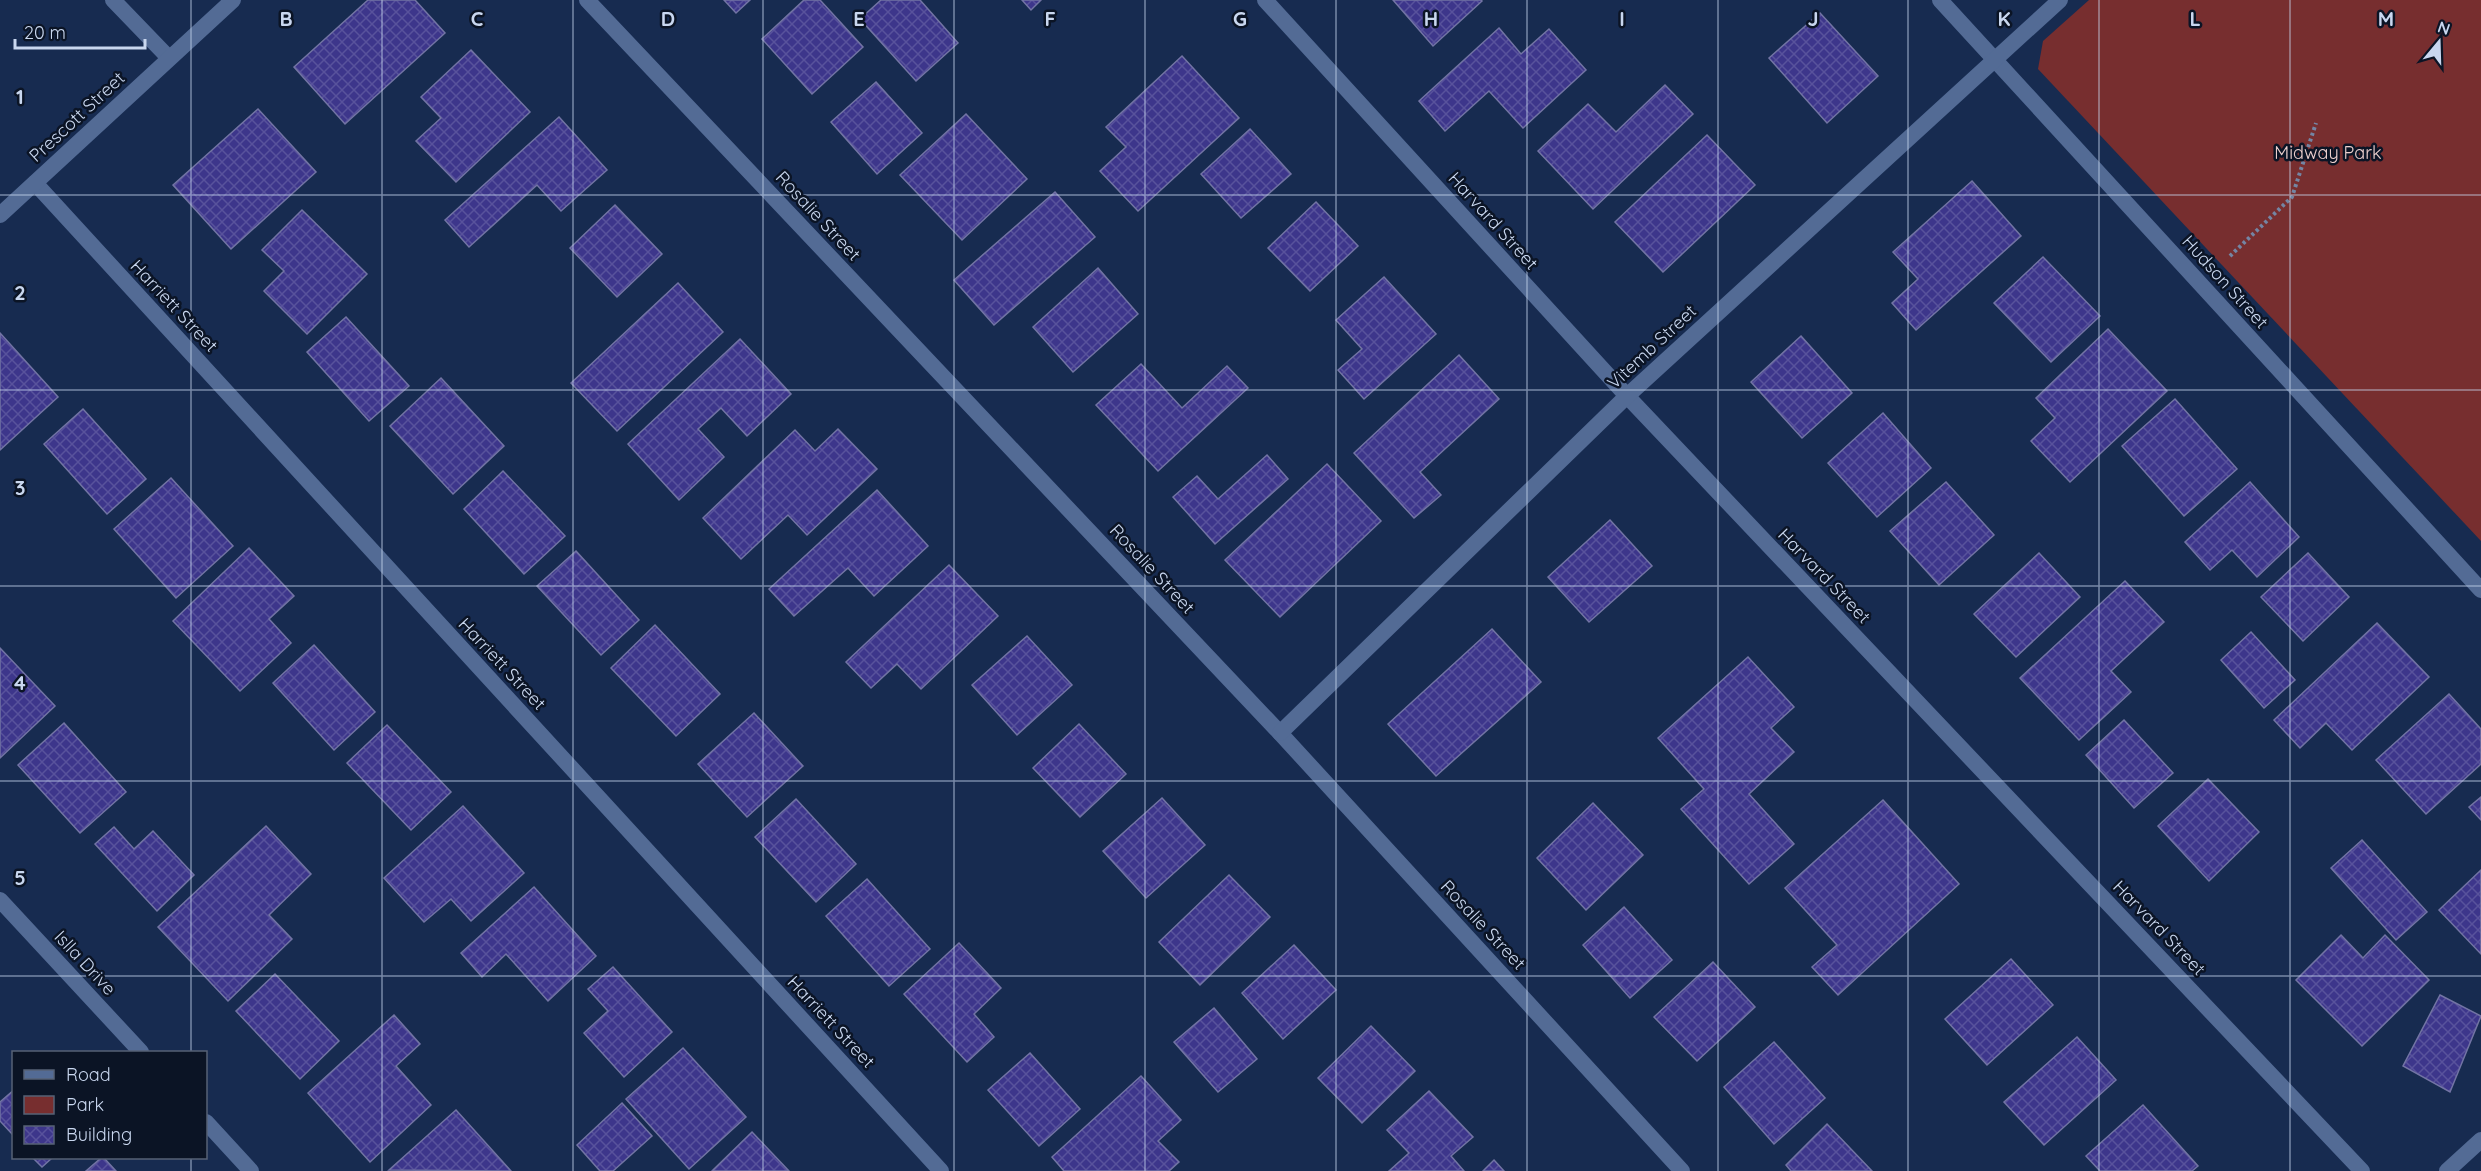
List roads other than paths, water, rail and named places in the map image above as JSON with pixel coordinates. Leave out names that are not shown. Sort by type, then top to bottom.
[{"type":"street","points":[[113,0],[170,58]]},
{"type":"street","name":"Prescott Street","points":[[0,215],[232,0]]},
{"type":"street","name":"Rosalie Street","points":[[587,0],[1280,733],[1682,1171]]},
{"type":"street","name":"Harvard Street","points":[[1265,0],[1627,396],[2362,1171]]},
{"type":"street","name":"Hudson Street","points":[[1940,0],[2481,590]]},
{"type":"street","name":"Vitemb Street","points":[[1280,733],[1627,396],[2060,0]]},
{"type":"street","name":"Harriett Street","points":[[35,183],[941,1171]]},
{"type":"street","name":"Islla Drive","points":[[0,900],[139,1051]]},
{"type":"street","points":[[207,1123],[251,1171]]},
{"type":"street","points":[[2447,1171],[2481,1140]]},
{"type":"park label","name":"Midway Park","points":[[2328,153]]}]
